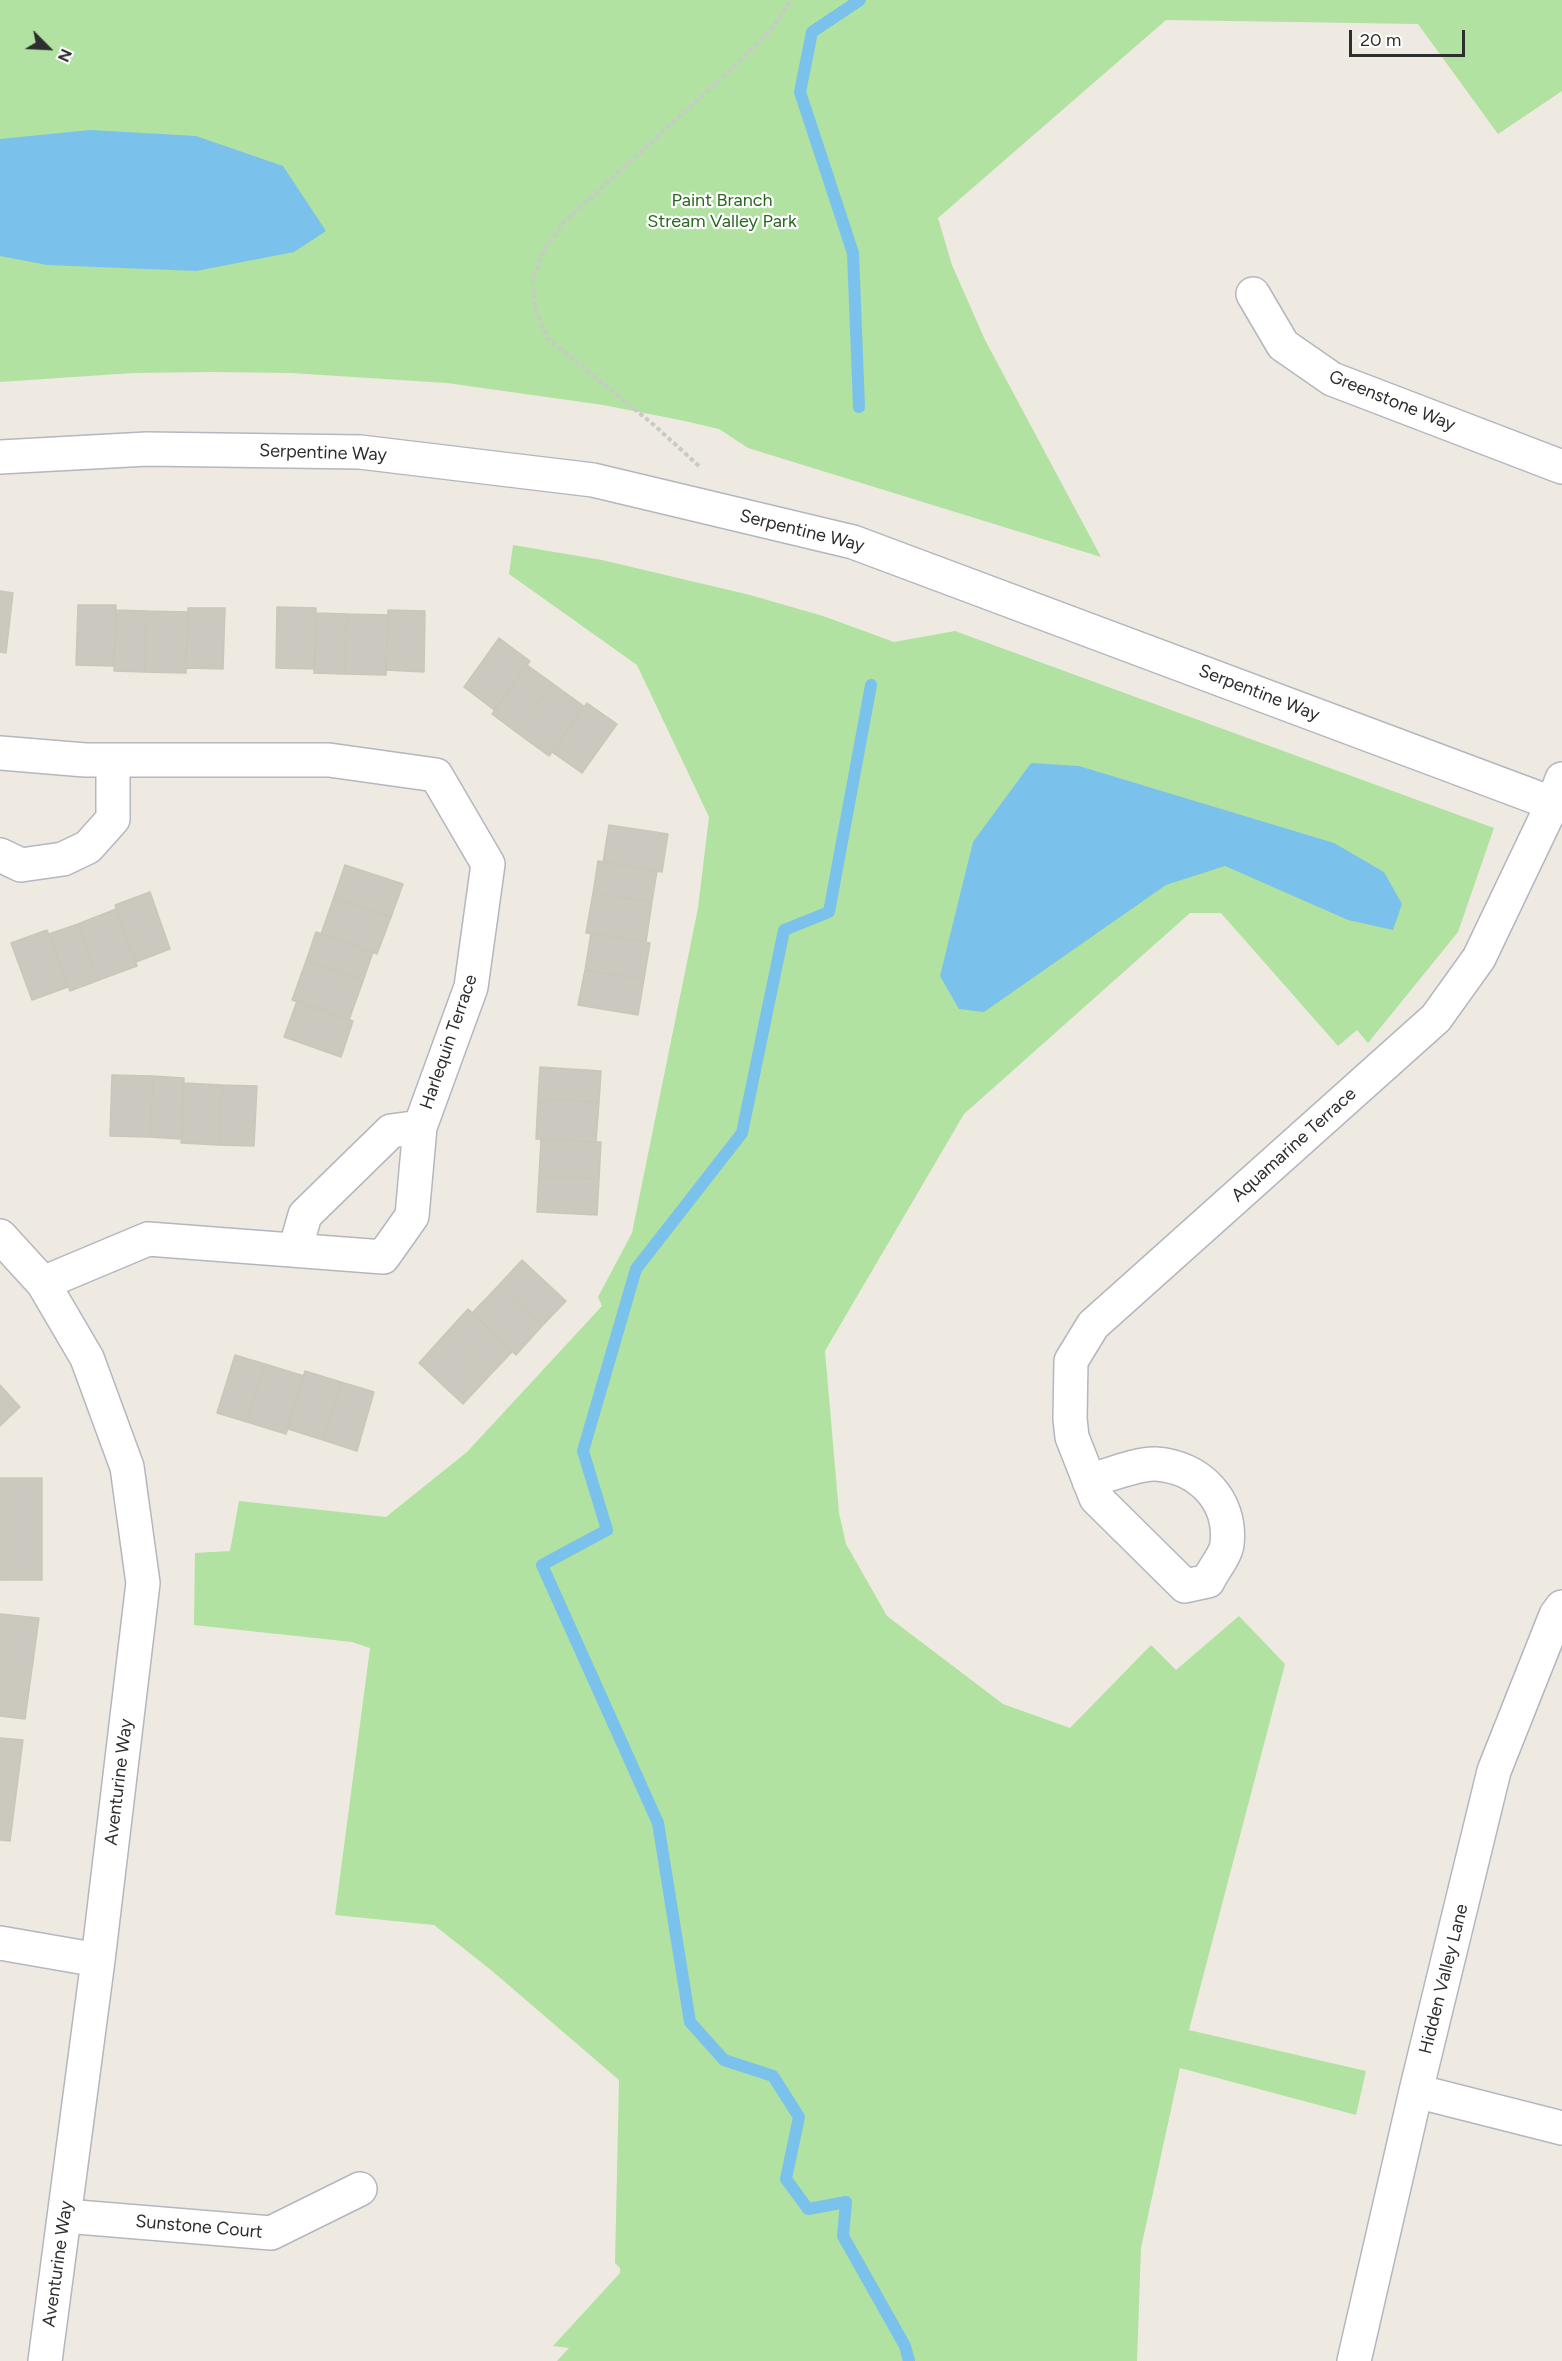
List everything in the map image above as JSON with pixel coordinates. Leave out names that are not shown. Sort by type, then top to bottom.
[{"type":"street","name":"Greenstone Way","points":[[1252,294],[1283,345],[1332,379],[1562,467]]},
{"type":"street","name":"Serpentine Way","points":[[0,457],[147,449],[360,452],[593,480],[853,542],[1559,797]]},
{"type":"street","name":"Harlequin Terrace","points":[[0,753],[84,760],[329,760],[436,775],[488,864],[471,987],[420,1127],[412,1216],[383,1257],[148,1239],[43,1283]]},
{"type":"street","points":[[0,855],[21,866],[63,859],[88,847],[113,819],[113,760]]},
{"type":"street","name":"Aquamarine Terrace","points":[[1089,1481],[1072,1437],[1071,1361],[1093,1325],[1436,1018],[1479,958],[1559,797]]},
{"type":"street","points":[[295,1250],[305,1215],[328,1192],[391,1131],[420,1127]]},
{"type":"street","name":"Aventurine Way","points":[[0,1236],[43,1283],[87,1358],[127,1467],[143,1583],[98,1959],[45,2361]]},
{"type":"street","name":"Hidden Valley Lane","points":[[1354,2361],[1416,2091],[1494,1771],[1556,1615],[1562,1606]]},
{"type":"street","points":[[0,1943],[98,1959]]},
{"type":"street","points":[[1416,2091],[1562,2128]]},
{"type":"street","name":"Sunstone Court","points":[[65,2216],[271,2233],[360,2189]]},
{"type":"path","points":[[705,472],[654,425],[548,338],[535,308],[533,279],[544,250],[564,222],[727,73],[771,30],[792,0]]},
{"type":"green space","name":"Paint Branch Stream Valley Park","points":[[0,0],[1562,0],[1562,91],[1498,134],[1418,24],[1166,20],[938,218],[952,265],[985,340],[1101,557],[748,448],[719,429],[603,405],[447,383],[291,373],[133,373],[0,382]]},
{"type":"green space","points":[[513,545],[602,560],[750,595],[823,616],[894,642],[955,631],[1494,828],[1458,932],[1368,1043],[1357,1030],[1338,1046],[1221,913],[1190,913],[964,1114],[825,1351],[839,1513],[846,1544],[887,1616],[1003,1704],[1070,1728],[1151,1645],[1176,1670],[1239,1616],[1285,1664],[1189,2030],[1366,2071],[1356,2115],[1180,2068],[1141,2248],[1137,2361],[557,2361],[569,2348],[553,2346],[620,2273],[620,2268],[615,2263],[619,2080],[491,1970],[434,1925],[335,1915],[370,1648],[352,1642],[194,1625],[195,1553],[230,1551],[239,1501],[386,1517],[467,1452],[602,1306],[598,1297],[632,1233],[698,908],[709,817],[637,665],[509,574]]},
{"type":"water","points":[[90,130],[196,136],[283,166],[326,231],[294,252],[196,271],[47,265],[0,256],[0,139]]},
{"type":"water","points":[[1031,763],[1079,766],[1334,843],[1384,872],[1402,904],[1393,930],[1348,920],[1225,866],[1166,885],[984,1012],[959,1009],[940,976],[973,842]]},
{"type":"building","points":[[0,591],[13,593],[6,653],[0,652]]},
{"type":"building","points":[[78,605],[116,605],[114,666],[76,665]]},
{"type":"building","points":[[277,607],[316,608],[315,669],[276,668]]},
{"type":"building","points":[[188,608],[225,608],[223,669],[186,668]]},
{"type":"building","points":[[116,610],[147,611],[145,672],[114,671]]},
{"type":"building","points":[[388,610],[425,611],[424,672],[386,670]]},
{"type":"building","points":[[147,611],[188,612],[186,673],[145,672]]},
{"type":"building","points":[[316,613],[347,614],[345,674],[314,673]]},
{"type":"building","points":[[347,614],[388,615],[386,675],[345,674]]},
{"type":"building","points":[[499,638],[530,661],[494,710],[464,687]]},
{"type":"building","points":[[527,665],[552,683],[516,732],[492,714]]},
{"type":"building","points":[[552,683],[585,707],[549,756],[516,732]]},
{"type":"building","points":[[587,703],[617,724],[582,773],[552,752]]},
{"type":"building","points":[[609,825],[668,834],[662,872],[603,862]]},
{"type":"building","points":[[598,861],[657,871],[652,902],[593,893]]},
{"type":"building","points":[[345,865],[403,884],[391,917],[334,897]]},
{"type":"building","points":[[150,892],[170,949],[136,962],[115,905]]},
{"type":"building","points":[[593,893],[652,902],[646,942],[586,933]]},
{"type":"building","points":[[334,897],[391,917],[377,954],[321,934]]},
{"type":"building","points":[[116,909],[137,966],[99,980],[78,924]]},
{"type":"building","points":[[78,924],[99,980],[70,991],[49,934]]},
{"type":"building","points":[[47,930],[68,987],[32,1000],[11,943]]},
{"type":"building","points":[[316,932],[373,952],[363,981],[306,961]]},
{"type":"building","points":[[591,933],[650,943],[644,979],[585,970]]},
{"type":"building","points":[[306,961],[363,981],[349,1020],[292,1000]]},
{"type":"building","points":[[585,970],[644,979],[638,1015],[578,1005]]},
{"type":"building","points":[[297,1001],[353,1021],[341,1057],[284,1037]]},
{"type":"building","points":[[540,1067],[601,1071],[599,1102],[538,1099]]},
{"type":"building","points":[[112,1075],[153,1076],[150,1137],[110,1136]]},
{"type":"building","points":[[153,1076],[184,1078],[181,1139],[150,1137]]},
{"type":"building","points":[[184,1083],[222,1085],[219,1145],[181,1143]]},
{"type":"building","points":[[222,1085],[257,1086],[254,1146],[219,1145]]},
{"type":"building","points":[[538,1099],[599,1102],[596,1142],[536,1139]]},
{"type":"building","points":[[541,1140],[601,1142],[599,1179],[539,1176]]},
{"type":"building","points":[[539,1176],[599,1179],[597,1215],[537,1212]]},
{"type":"building","points":[[522,1260],[566,1301],[542,1326],[498,1286]]},
{"type":"building","points":[[498,1286],[542,1326],[516,1355],[472,1313]]},
{"type":"building","points":[[468,1309],[513,1351],[491,1374],[447,1332]]},
{"type":"building","points":[[447,1332],[491,1374],[463,1404],[419,1363]]},
{"type":"building","points":[[235,1355],[265,1364],[247,1422],[217,1413]]},
{"type":"building","points":[[265,1364],[304,1376],[286,1434],[247,1422]]},
{"type":"building","points":[[305,1371],[341,1382],[323,1440],[288,1429]]},
{"type":"building","points":[[341,1382],[374,1392],[357,1451],[323,1440]]},
{"type":"building","points":[[0,1385],[20,1407],[0,1426]]},
{"type":"building","points":[[0,1478],[42,1478],[42,1580],[0,1580]]},
{"type":"building","points":[[0,1614],[39,1618],[25,1719],[0,1716]]},
{"type":"building","points":[[0,1738],[23,1740],[10,1841],[0,1840]]},
{"type":"waterway","points":[[859,407],[853,253],[800,92],[812,32],[860,0]]},
{"type":"waterway","points":[[871,685],[829,912],[784,930],[742,1133],[636,1269],[583,1451],[607,1530],[542,1565],[658,1823],[690,2022],[724,2060],[773,2076],[799,2117],[786,2179],[808,2209],[846,2202],[843,2236],[905,2346],[909,2361]]}]
